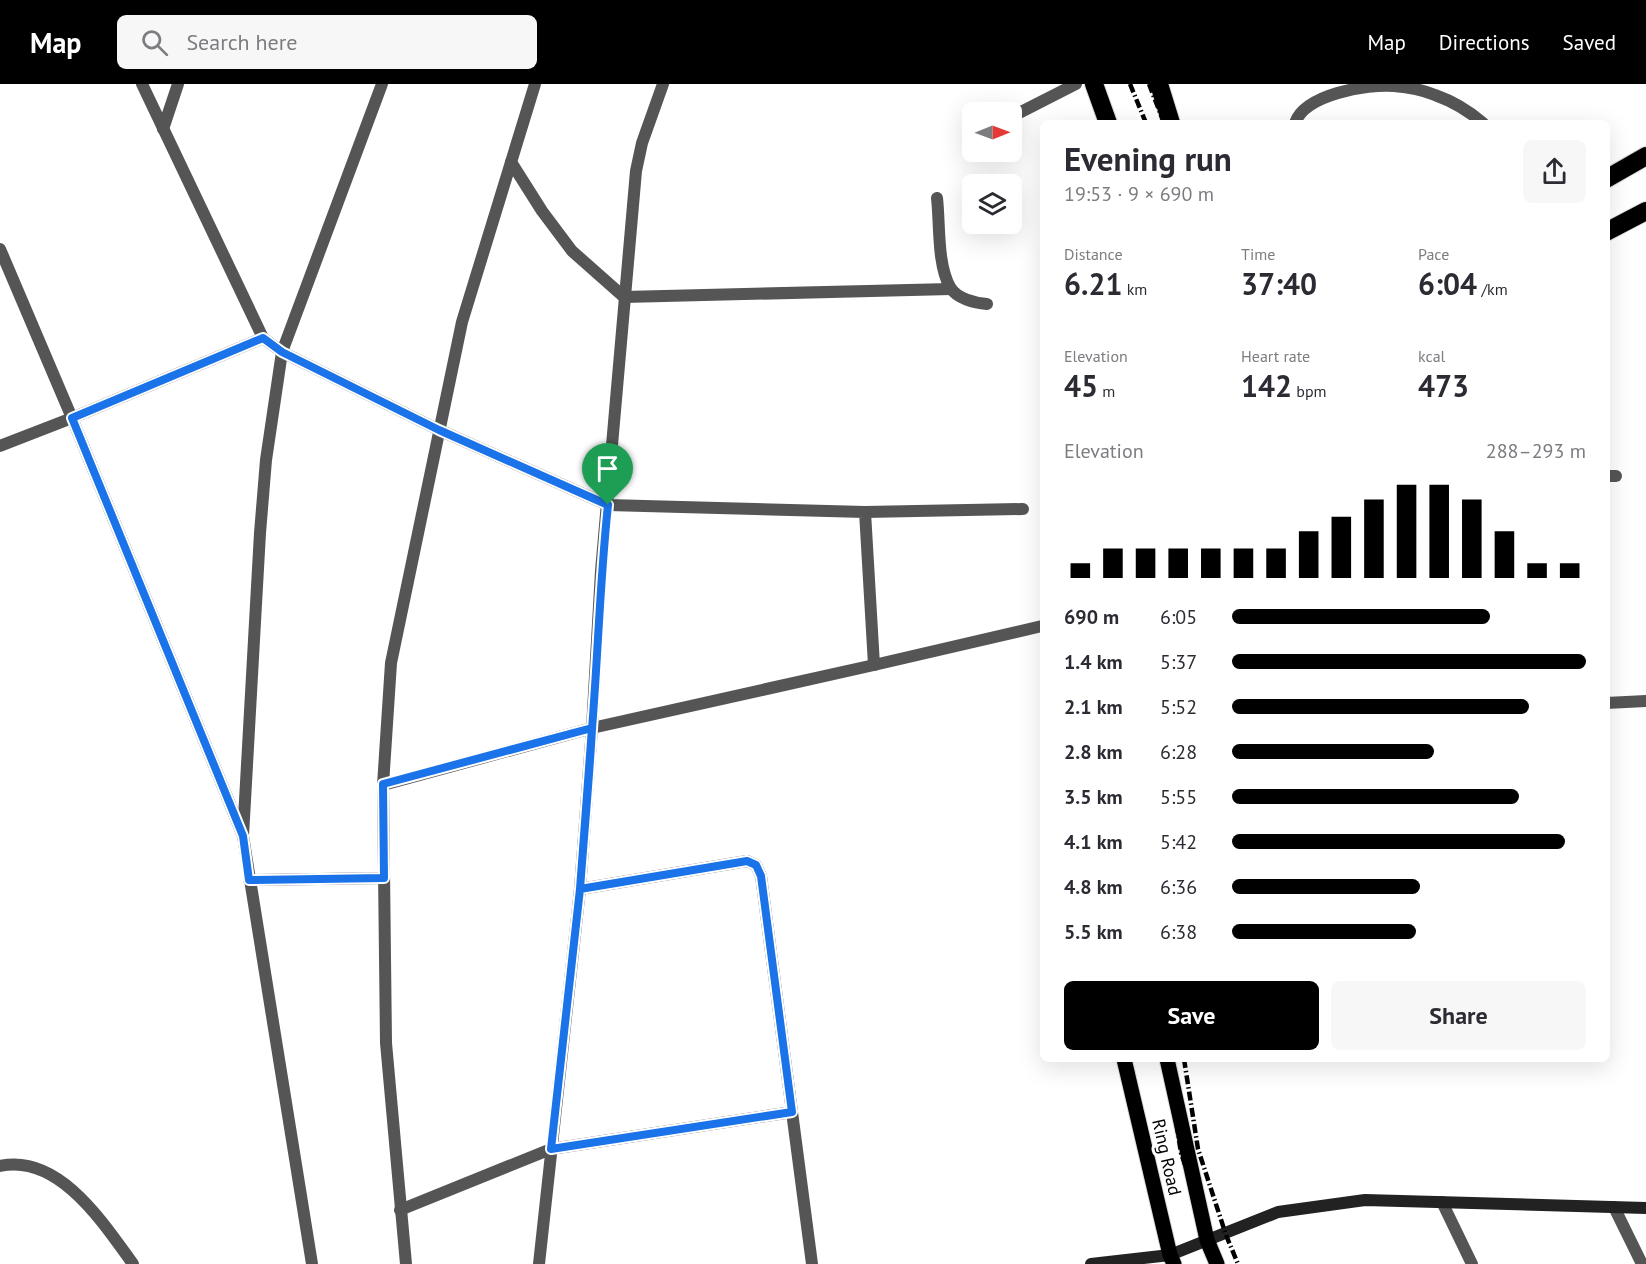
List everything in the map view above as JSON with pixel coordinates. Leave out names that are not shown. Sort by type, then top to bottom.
[{"type":"highway","points":[[1094,84],[1107,120]]},
{"type":"highway","points":[[1159,84],[1170,120]]},
{"type":"highway","points":[[1610,177],[1646,156]]},
{"type":"highway","points":[[1610,230],[1646,211]]},
{"type":"main road","name":"Ring Road","points":[[1125,1062],[1172,1259]]},
{"type":"main road","points":[[1168,1062],[1207,1240],[1217,1264]]},
{"type":"street","points":[[142,84],[263,338],[282,352],[439,430],[608,505],[865,512],[1023,509]]},
{"type":"street","points":[[163,129],[178,84]]},
{"type":"street","points":[[312,1264],[243,836],[264,480],[282,352],[382,84]]},
{"type":"street","points":[[406,1264],[386,1042],[383,784],[391,663],[462,322],[535,84]]},
{"type":"street","points":[[539,1264],[580,889],[601,571],[636,171],[642,143],[663,84]]},
{"type":"street","points":[[1022,111],[1076,84]]},
{"type":"street","points":[[1296,120],[1314,100],[1345,90],[1393,86],[1435,95],[1479,120]]},
{"type":"street","points":[[511,162],[542,211],[572,251],[624,297],[951,289],[972,303],[987,304]]},
{"type":"street","points":[[938,198],[943,268],[951,289]]},
{"type":"street","points":[[0,249],[72,418],[243,836]]},
{"type":"street","points":[[0,446],[263,338]]},
{"type":"street","points":[[865,512],[874,665]]},
{"type":"street","points":[[383,784],[592,728],[1040,626]]},
{"type":"street","points":[[1610,703],[1646,701]]},
{"type":"street","points":[[580,889],[747,861],[756,865],[761,876],[812,1264]]},
{"type":"street","points":[[249,880],[384,878]]},
{"type":"street","points":[[400,1210],[551,1149],[792,1112]]},
{"type":"street","points":[[0,1166],[11,1163],[40,1169],[69,1187],[99,1217],[133,1264]]},
{"type":"street","points":[[1091,1264],[1172,1259],[1207,1240],[1278,1212],[1365,1200],[1646,1208]]},
{"type":"street","points":[[1442,1202],[1472,1264]]},
{"type":"street","points":[[1614,1207],[1642,1264]]},
{"type":"railway","points":[[1130,84],[1145,120]]},
{"type":"railway","points":[[1149,84],[1163,120]]},
{"type":"railway","points":[[1167,1062],[1181,1153],[1219,1264]]},
{"type":"railway","points":[[1184,1062],[1198,1149],[1226,1235],[1238,1264]]},
{"type":"route","points":[[608,505],[439,430],[282,352],[263,338],[72,418],[243,836],[249,880],[384,878],[383,784],[592,728],[580,889],[551,1149],[792,1112],[761,876],[756,865],[747,861],[580,889],[586,808],[592,728],[601,571],[608,505]]}]
